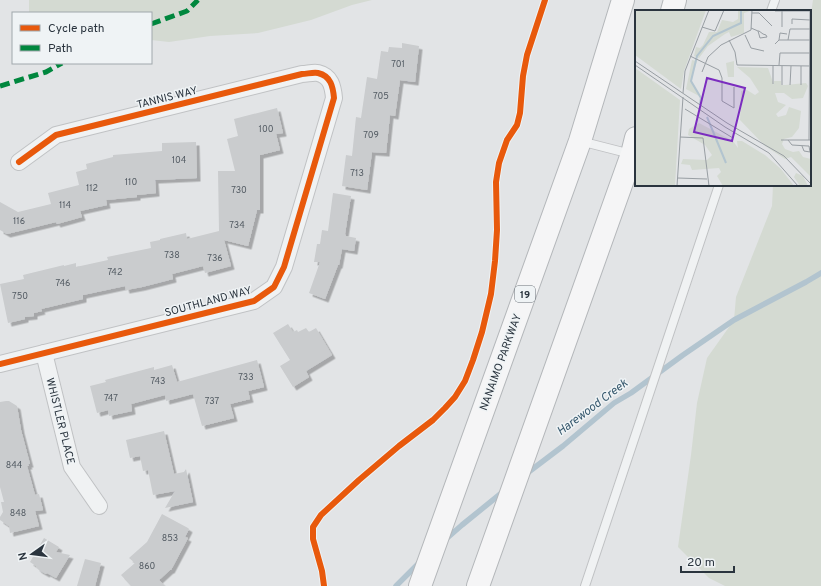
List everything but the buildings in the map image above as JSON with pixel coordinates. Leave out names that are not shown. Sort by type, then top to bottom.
[{"type":"highway","name":"NANAIMO PARKWAY","points":[[420,586],[580,141],[622,0]]},
{"type":"highway","points":[[672,10],[675,0]]},
{"type":"highway","points":[[478,586],[634,146]]},
{"type":"street","name":"TANNIS WAY","points":[[19,162],[56,135],[302,74],[318,73],[327,78]]},
{"type":"street","name":"SOUTHLAND WAY","points":[[0,364],[254,301],[274,287],[284,267],[334,98],[333,86],[327,78]]},
{"type":"street","name":"WHISTLER PLACE","points":[[44,353],[72,468],[99,506]]},
{"type":"lane","points":[[772,10],[775,0]]},
{"type":"lane","points":[[580,141],[634,146]]},
{"type":"lane","points":[[585,586],[719,186]]},
{"type":"shaded area","points":[[29,0],[372,0],[352,5],[311,20],[258,33],[210,36],[169,42],[152,40],[152,12],[29,12]]},
{"type":"shaded area","points":[[813,0],[821,0],[821,586],[725,586],[709,578],[678,547],[697,403],[707,358],[734,320],[736,297],[772,206],[773,186],[811,186],[811,13]]},
{"type":"waterway","name":"Harewood Creek","points":[[526,474],[563,446],[614,403],[631,393],[734,320],[821,273]]},
{"type":"waterway","name":"Harewood Creek","points":[[446,539],[504,491]]},
{"type":"waterway","name":"Harewood Creek","points":[[396,586],[420,562]]},
{"type":"marked path","points":[[152,24],[187,11],[198,0]]},
{"type":"marked path","points":[[0,86],[46,72],[60,64]]},
{"type":"cycle path","points":[[324,586],[322,571],[313,539],[313,527],[321,515],[359,480],[399,446],[433,420],[445,408],[455,397],[465,381],[473,360],[482,332],[491,294],[497,230],[496,182],[499,163],[507,140],[517,125],[520,113],[523,76],[527,55],[545,0]]},
{"type":"cycle path","points":[[0,364],[254,301],[274,287],[284,267],[334,98],[333,90],[329,79],[322,74],[302,74],[56,135],[19,162]]}]
